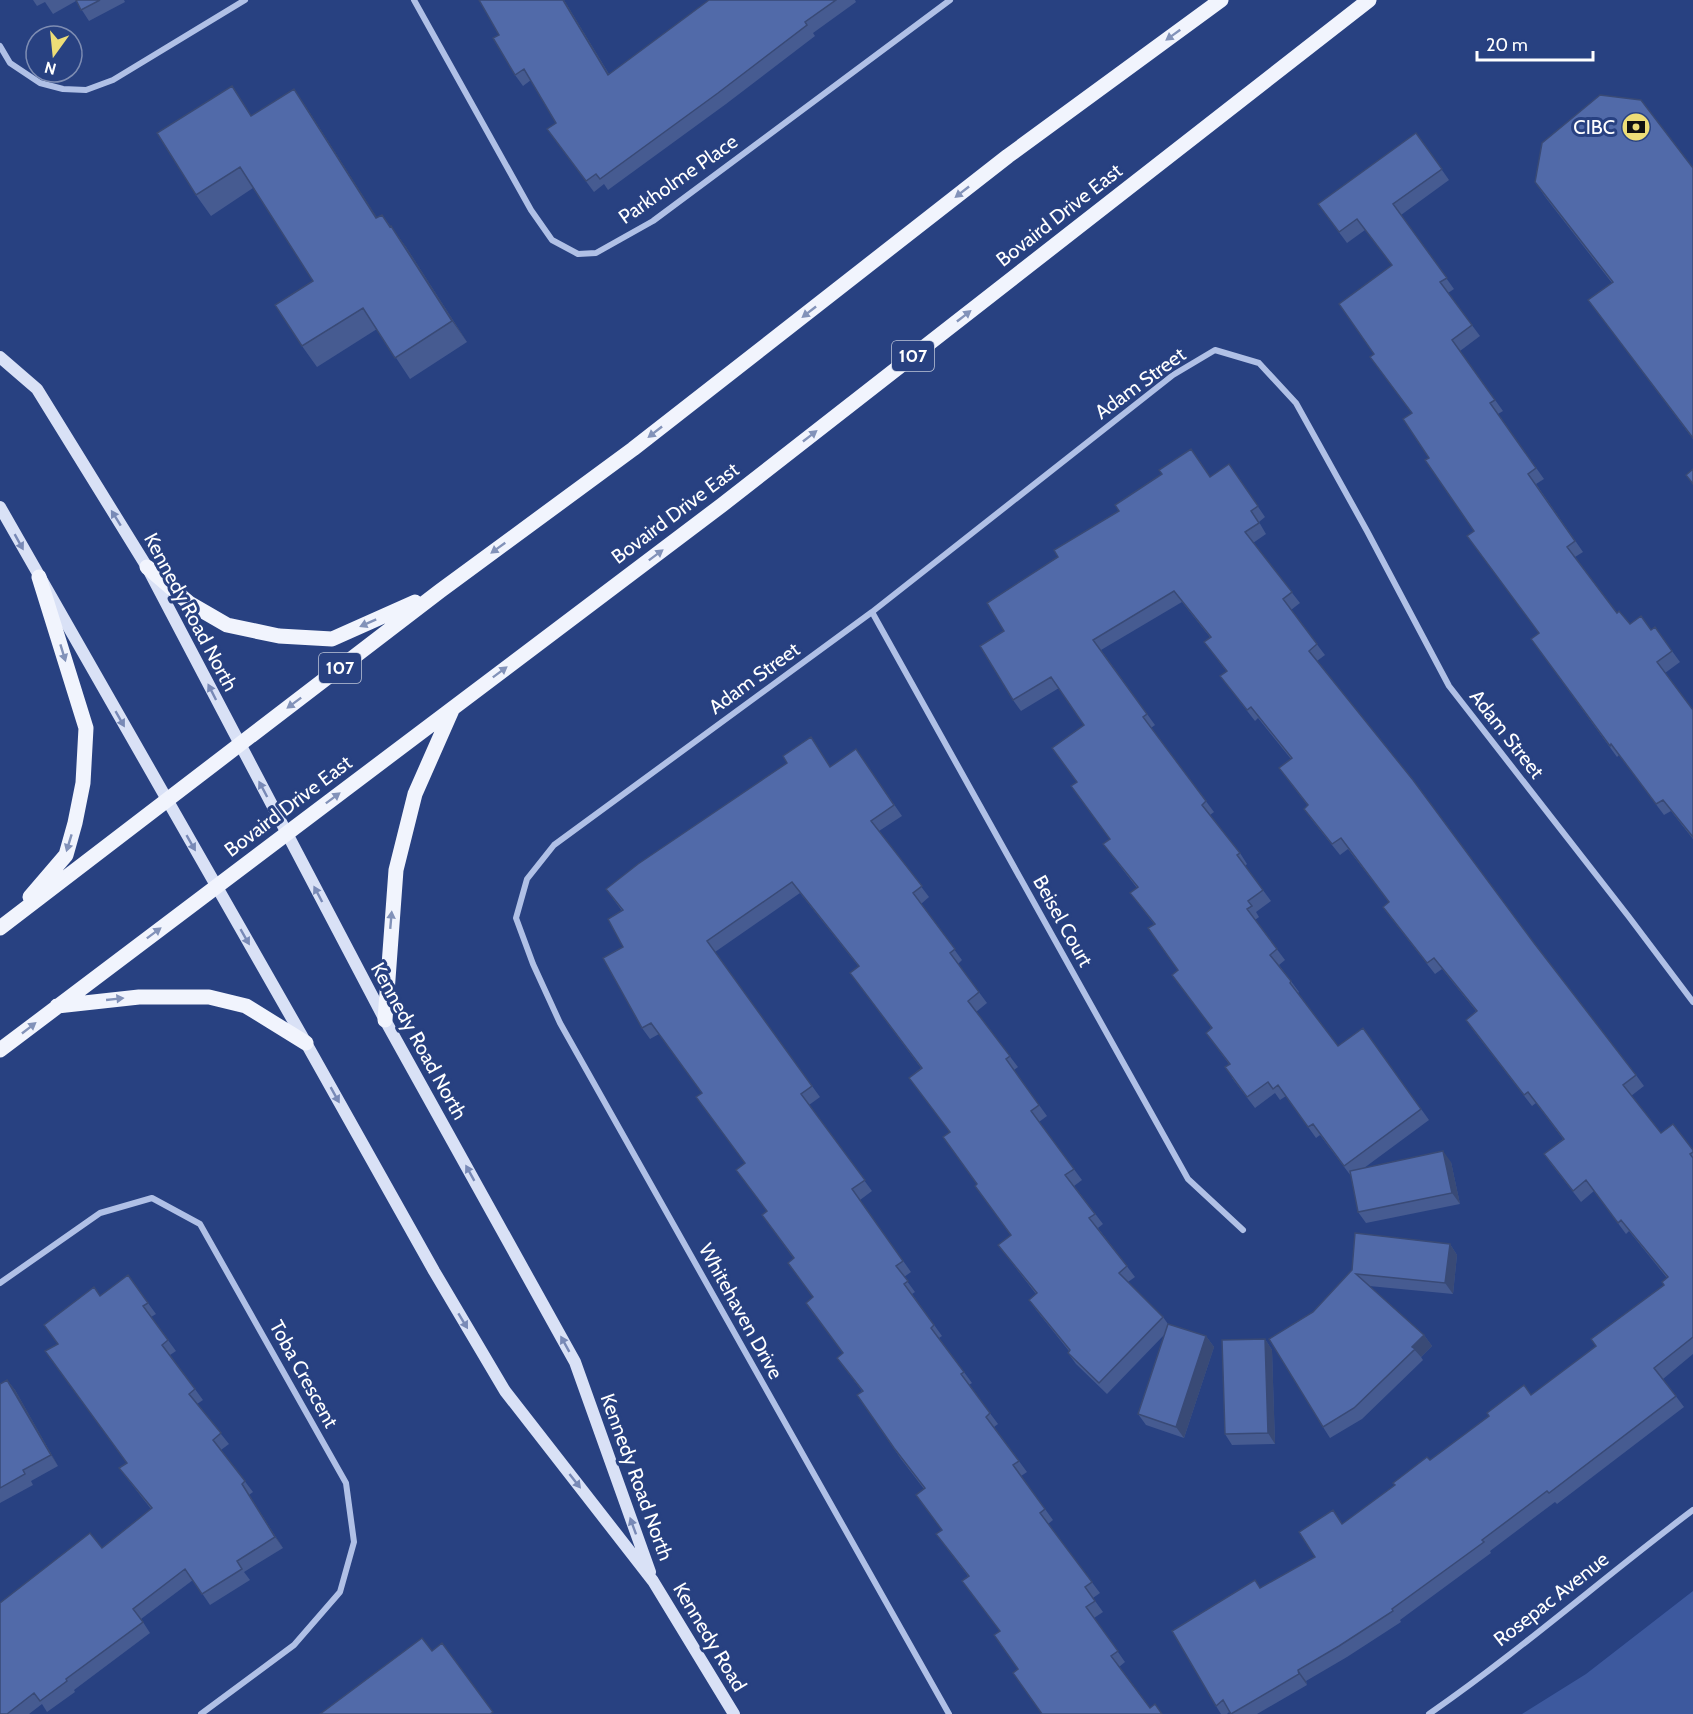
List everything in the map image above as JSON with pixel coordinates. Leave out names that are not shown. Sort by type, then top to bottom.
[{"type":"main road","name":"107","points":[[5,924],[440,591],[633,449],[1008,156],[1221,0]]},
{"type":"main road","name":"Bovaird Drive East","points":[[0,1050],[722,505],[1369,0]]},
{"type":"main road","name":"Kennedy Road North","points":[[0,357],[37,389],[147,567],[385,1020],[575,1362],[653,1581]]},
{"type":"main road","name":"Kennedy Road North","points":[[0,507],[434,1271],[505,1391],[653,1581]]},
{"type":"main road","points":[[147,567],[189,603],[227,625],[279,636],[332,639],[440,591]]},
{"type":"main road","points":[[5,924],[66,855],[83,783],[86,728],[39,577]]},
{"type":"main road","points":[[385,1020],[396,870],[415,794],[453,708]]},
{"type":"main road","points":[[57,1006],[139,997],[209,998],[246,1006],[306,1044]]},
{"type":"main road","name":"Kennedy Road","points":[[653,1581],[734,1714]]},
{"type":"street","points":[[0,46],[10,63],[40,83],[63,89],[86,90],[113,80],[245,0]]},
{"type":"street","name":"Parkholme Place","points":[[414,0],[531,210],[552,240],[578,254],[597,253],[654,221],[950,0]]},
{"type":"street","name":"Adam Street","points":[[516,918],[526,879],[554,845],[872,612],[1173,375],[1215,350],[1259,363],[1296,403],[1449,686],[1693,1002]]},
{"type":"street","name":"Beisel Court","points":[[872,612],[1188,1179],[1244,1230]]},
{"type":"street","name":"Whitehaven Drive","points":[[516,918],[532,964],[560,1023],[949,1714]]},
{"type":"street","name":"Toba Crescent","points":[[0,1283],[100,1213],[152,1198],[200,1224],[346,1483],[354,1542],[340,1592],[294,1645],[201,1714]]},
{"type":"street","name":"Rosepac Avenue","points":[[1429,1714],[1464,1690],[1693,1510]]},
{"type":"shaded area","points":[[1693,1591],[1693,1714],[1522,1714],[1586,1674]]},
{"type":"building","points":[[76,0],[100,0],[81,10]]},
{"type":"building","points":[[479,0],[563,0],[608,75],[709,0],[836,0],[805,22],[807,25],[718,93],[600,179],[596,174],[586,181],[547,129],[556,123],[524,69],[515,75],[493,38],[499,35]]},
{"type":"building","points":[[232,86],[251,116],[294,89],[376,218],[382,215],[391,226],[452,321],[395,358],[363,308],[302,346],[275,305],[313,281],[240,167],[196,195],[157,133]]},
{"type":"building","points":[[1600,95],[1641,100],[1693,168],[1693,438],[1588,300],[1613,282],[1535,182],[1542,143]]},
{"type":"building","points":[[1416,133],[1442,169],[1393,204],[1447,278],[1440,282],[1472,325],[1452,340],[1495,400],[1490,403],[1536,468],[1528,474],[1575,541],[1567,547],[1617,613],[1619,611],[1630,624],[1641,616],[1651,630],[1655,627],[1672,651],[1657,662],[1693,710],[1693,837],[1663,800],[1656,804],[1531,639],[1539,633],[1467,536],[1474,531],[1425,460],[1429,458],[1403,419],[1412,413],[1370,357],[1374,354],[1339,304],[1392,265],[1357,219],[1339,232],[1318,204]]},
{"type":"building","points":[[1191,449],[1210,477],[1229,464],[1258,506],[1251,511],[1259,523],[1245,532],[1292,592],[1283,599],[1317,644],[1309,651],[1413,780],[1636,1075],[1623,1085],[1661,1133],[1673,1124],[1693,1150],[1690,1154],[1693,1158],[1693,1337],[1654,1368],[1676,1396],[1549,1493],[1547,1491],[1482,1540],[1484,1542],[1392,1609],[1393,1611],[1298,1670],[1299,1674],[1231,1714],[1223,1700],[1216,1706],[1172,1631],[1255,1580],[1260,1588],[1315,1557],[1299,1532],[1333,1510],[1342,1524],[1395,1485],[1393,1483],[1427,1457],[1430,1460],[1489,1416],[1487,1413],[1524,1385],[1531,1395],[1596,1346],[1591,1339],[1664,1285],[1662,1282],[1668,1277],[1621,1220],[1618,1223],[1586,1180],[1573,1191],[1544,1154],[1564,1139],[1528,1092],[1524,1095],[1466,1020],[1477,1011],[1434,958],[1427,963],[1383,907],[1389,902],[1341,838],[1332,844],[1304,809],[1308,805],[1279,768],[1292,758],[1251,707],[1247,710],[1220,676],[1227,671],[1204,642],[1211,637],[1174,591],[1093,640],[1147,714],[1143,717],[1206,801],[1202,805],[1240,853],[1237,855],[1263,890],[1248,901],[1252,906],[1247,909],[1277,949],[1270,955],[1338,1046],[1363,1028],[1421,1109],[1344,1166],[1313,1124],[1308,1127],[1278,1085],[1273,1089],[1268,1082],[1247,1097],[1225,1067],[1230,1064],[1206,1033],[1212,1028],[1172,975],[1178,970],[1148,928],[1155,924],[1130,893],[1138,887],[1103,844],[1110,839],[1071,786],[1077,782],[1052,748],[1084,725],[1051,677],[1013,700],[980,646],[1004,631],[987,603],[1058,557],[1054,550],[1119,511],[1115,505],[1162,474],[1159,470]]},
{"type":"building","points":[[1693,469],[1693,484],[1686,475]]},
{"type":"building","points":[[811,737],[830,767],[856,749],[894,805],[871,821],[922,886],[913,893],[955,949],[950,953],[979,992],[968,1001],[1010,1056],[1006,1059],[1039,1105],[1031,1111],[1074,1169],[1065,1175],[1095,1214],[1089,1218],[1127,1266],[1119,1273],[1163,1317],[1099,1383],[1068,1353],[1070,1350],[1029,1300],[1037,1293],[998,1245],[1011,1235],[943,1137],[950,1132],[909,1078],[922,1068],[850,973],[859,966],[792,882],[707,941],[812,1086],[801,1094],[865,1180],[852,1189],[903,1261],[896,1266],[908,1281],[904,1284],[934,1325],[931,1328],[964,1372],[961,1374],[990,1413],[986,1417],[1019,1461],[1013,1465],[1045,1509],[1040,1513],[1092,1582],[1085,1587],[1095,1601],[1086,1607],[1118,1651],[1111,1656],[1150,1708],[1155,1704],[1162,1714],[1042,1714],[1013,1673],[1018,1669],[994,1635],[1000,1631],[962,1581],[969,1576],[936,1534],[942,1530],[916,1495],[925,1488],[857,1395],[863,1391],[837,1358],[843,1353],[806,1303],[813,1297],[788,1263],[794,1258],[762,1215],[767,1211],[736,1170],[745,1163],[696,1097],[702,1093],[651,1023],[642,1028],[603,958],[623,947],[608,919],[623,910],[606,889],[638,864],[787,763],[783,756]]},
{"type":"building","points":[[1443,1151],[1452,1193],[1358,1212],[1350,1171]]},
{"type":"building","points":[[1355,1233],[1450,1244],[1445,1283],[1356,1274],[1424,1335],[1412,1347],[1415,1349],[1354,1408],[1323,1427],[1269,1339],[1313,1312],[1352,1270]]},
{"type":"building","points":[[128,1275],[148,1303],[143,1306],[168,1340],[162,1345],[195,1389],[189,1394],[221,1433],[213,1440],[245,1481],[242,1484],[275,1537],[237,1561],[242,1569],[202,1594],[185,1569],[133,1609],[143,1622],[40,1701],[34,1693],[7,1714],[0,1714],[0,1603],[90,1533],[102,1548],[152,1508],[119,1468],[127,1463],[45,1351],[58,1344],[44,1325],[94,1287],[100,1296]]},
{"type":"building","points":[[1168,1324],[1206,1336],[1176,1427],[1138,1414]]},
{"type":"building","points":[[1265,1339],[1268,1433],[1225,1434],[1222,1340]]},
{"type":"building","points":[[7,1380],[51,1455],[23,1470],[25,1474],[0,1488],[0,1384]]},
{"type":"building","points":[[422,1638],[432,1651],[442,1643],[493,1712],[490,1714],[320,1714]]},
{"type":"place","name":"CIBC","points":[[1636,127]]}]
